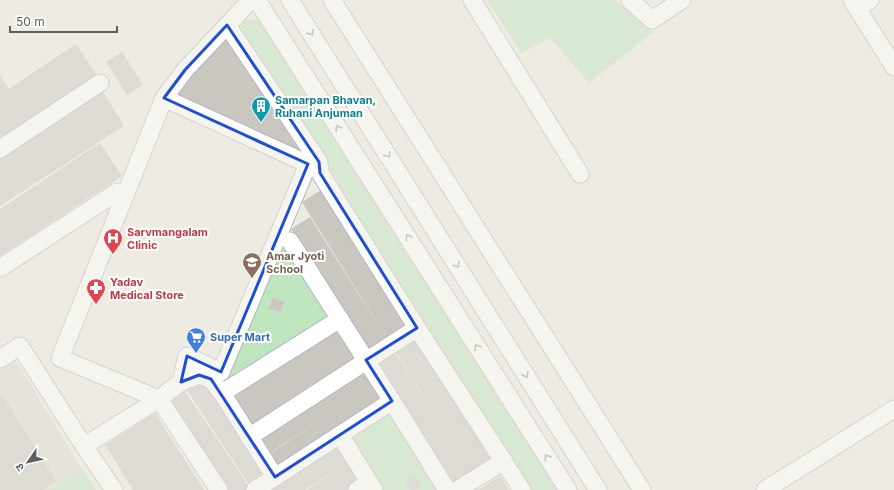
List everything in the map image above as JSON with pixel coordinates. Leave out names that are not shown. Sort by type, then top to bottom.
[{"type":"street","points":[[219,490],[160,399],[60,358],[164,98],[183,71],[251,0]]},
{"type":"street","points":[[257,0],[568,490]]},
{"type":"street","points":[[290,0],[598,490]]},
{"type":"street","points":[[332,0],[642,490]]},
{"type":"street","points":[[472,0],[580,174]]},
{"type":"street","points":[[630,0],[652,20],[682,0]]},
{"type":"street","points":[[860,3],[892,59]]},
{"type":"street","points":[[227,25],[319,162],[320,173],[417,328],[522,490]]},
{"type":"street","points":[[0,148],[100,83]]},
{"type":"street","points":[[164,98],[308,164],[222,372],[187,356],[181,382]]},
{"type":"street","points":[[0,268],[117,192]]},
{"type":"street","points":[[290,241],[340,318],[447,490]]},
{"type":"street","points":[[222,393],[340,318]]},
{"type":"street","points":[[249,437],[417,328]]},
{"type":"street","points":[[2,354],[20,346],[114,490]]},
{"type":"street","points":[[84,446],[160,399],[181,382],[199,374],[211,379],[222,393],[274,477]]},
{"type":"street","points":[[255,490],[392,401]]},
{"type":"street","points":[[765,490],[894,409]]},
{"type":"street","points":[[340,435],[366,487]]},
{"type":"street","points":[[457,490],[504,461]]},
{"type":"highlighted area","points":[[227,25],[319,162],[320,173],[417,328],[366,360],[392,401],[275,477],[211,379],[199,375],[181,382],[187,356],[221,372],[308,164],[164,98],[185,70]]},
{"type":"shaded area","points":[[15,360],[82,469],[49,490],[0,490],[0,369]]},
{"type":"green space","points":[[487,0],[615,0],[653,32],[589,83],[550,38],[521,53]]},
{"type":"green space","points":[[246,20],[261,20],[561,490],[530,490],[236,27]]},
{"type":"green space","points":[[283,241],[330,319],[230,385],[225,380]]},
{"type":"green space","points":[[389,411],[439,490],[381,490],[348,437]]},
{"type":"green space","points":[[82,469],[96,490],[49,490]]},
{"type":"building","name":"Samarpan Bhavan, Ruhani Anjuman","points":[[223,39],[229,41],[301,152],[176,95],[218,42]]},
{"type":"building","points":[[76,44],[97,75],[0,141],[0,95]]},
{"type":"building","points":[[122,52],[143,85],[127,95],[106,62]]},
{"type":"building","points":[[0,75],[9,89],[0,95]]},
{"type":"building","points":[[102,90],[124,126],[0,206],[0,156]]},
{"type":"building","points":[[100,143],[122,176],[0,256],[0,209]]},
{"type":"building","points":[[321,190],[408,330],[389,342],[302,202]]},
{"type":"building","points":[[310,217],[389,342],[370,354],[291,229]]},
{"type":"building","points":[[273,298],[284,302],[280,312],[269,308]]},
{"type":"building","points":[[337,327],[359,359],[253,429],[232,396]]},
{"type":"building","points":[[414,337],[493,463],[455,487],[375,361],[393,349],[439,421],[394,349]]},
{"type":"building","points":[[361,369],[383,402],[279,472],[268,455],[346,403],[267,455],[256,438]]},
{"type":"building","points":[[202,378],[268,476],[251,487],[186,389]]},
{"type":"building","points":[[184,390],[250,488],[247,490],[226,490],[167,402]]},
{"type":"building","points":[[3,396],[56,481],[42,490],[0,490],[0,398]]},
{"type":"building","points":[[155,413],[204,490],[133,490],[105,445]]},
{"type":"building","points":[[336,441],[350,461],[305,490],[262,490]]},
{"type":"building","points":[[350,461],[362,479],[346,490],[307,490]]},
{"type":"building","points":[[415,475],[422,486],[415,490],[411,490],[405,481]]},
{"type":"building","points":[[500,476],[509,490],[478,490]]},
{"type":"place","name":"Samarpan Bhavan, Ruhani Anjuman","points":[[261,123]]},
{"type":"place","name":"Sarvmangalam Clinic","points":[[113,255]]},
{"type":"place","name":"Amar Jyoti School","points":[[252,279]]},
{"type":"place","name":"Yadav Medical Store","points":[[96,305]]},
{"type":"place","name":"Super Mart","points":[[196,354]]}]
